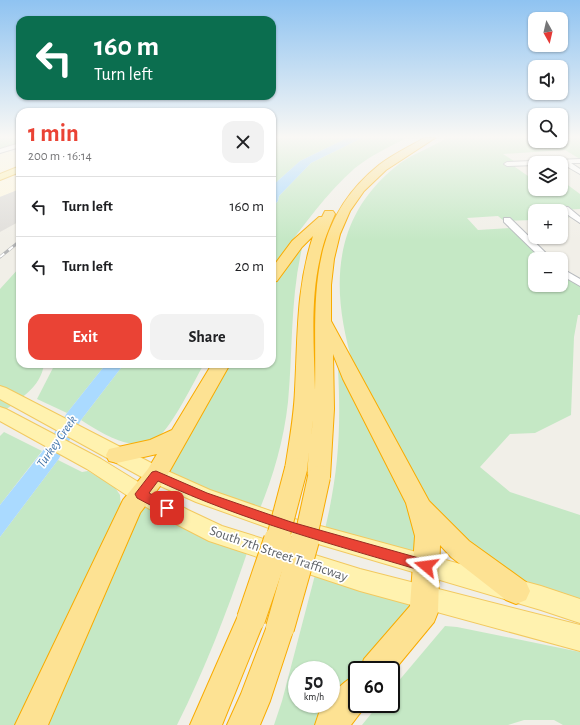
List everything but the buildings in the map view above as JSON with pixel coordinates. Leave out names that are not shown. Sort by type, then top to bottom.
[{"type":"highway","points":[[348,188],[366,172]]},
{"type":"highway","points":[[206,725],[251,619],[279,536],[307,473],[324,417],[323,290],[327,252],[332,236],[345,208],[362,187],[378,172]]},
{"type":"highway","points":[[243,725],[254,700],[280,628],[313,509],[307,473],[305,392],[308,279],[315,245],[332,209],[297,244],[276,273]]},
{"type":"highway","points":[[323,321],[418,503],[428,536],[424,612],[383,661]]},
{"type":"highway","points":[[31,725],[131,507],[149,485],[219,368]]},
{"type":"highway","points":[[113,453],[154,447],[179,436]]},
{"type":"highway","points":[[418,503],[460,549],[516,591]]},
{"type":"highway","points":[[331,725],[348,703]]},
{"type":"main road","points":[[0,176],[14,172]]},
{"type":"main road","name":"South 7th Street Trafficway","points":[[0,392],[113,453],[149,485],[180,516],[217,534],[360,580],[580,638]]},
{"type":"main road","name":"South 7th Street Trafficway","points":[[0,413],[94,464],[149,485],[203,496],[291,527],[516,591],[580,611]]},
{"type":"street","points":[[568,211],[580,221]]},
{"type":"street","points":[[507,220],[541,252]]},
{"type":"street","points":[[568,275],[580,283]]},
{"type":"shaded area","points":[[16,174],[16,191],[0,197],[0,180]]},
{"type":"shaded area","points":[[16,191],[16,223],[0,232],[0,197]]},
{"type":"green space","points":[[276,172],[288,172],[276,182]]},
{"type":"green space","points":[[302,172],[351,172],[322,203],[276,262],[276,203],[279,196]]},
{"type":"green space","points":[[390,172],[522,172],[528,176],[528,196],[568,196],[568,185],[580,194],[580,209],[568,210],[568,204],[528,204],[528,220],[504,221],[498,216],[467,218],[478,230],[512,228],[535,252],[528,252],[528,292],[568,292],[568,279],[580,286],[580,315],[578,315],[574,337],[571,415],[535,433],[510,434],[480,467],[510,492],[580,515],[580,605],[513,581],[437,514],[353,364],[341,310],[340,284],[342,258],[348,234],[358,210],[373,188]]},
{"type":"green space","points":[[303,244],[294,303],[288,402],[284,430],[277,458],[259,511],[167,473],[223,368],[276,368],[276,277],[294,252]]},
{"type":"green space","points":[[16,271],[16,368],[43,368],[34,387],[0,414],[0,289]]},
{"type":"green space","points":[[53,368],[103,368],[67,413],[37,399]]},
{"type":"green space","points":[[121,368],[202,368],[170,424],[164,432],[154,440],[138,444],[123,442],[101,432],[81,420]]},
{"type":"green space","points":[[342,368],[409,501],[422,537],[413,554],[325,529],[336,468],[339,430],[338,369]]},
{"type":"green space","points":[[4,432],[42,451],[0,505],[0,436]]},
{"type":"green space","points":[[58,460],[82,472],[88,471],[114,486],[120,495],[121,507],[15,725],[0,725],[0,537]]},
{"type":"green space","points":[[143,508],[148,508],[247,553],[215,640],[177,725],[39,725],[132,518]]},
{"type":"green space","points":[[315,575],[413,605],[369,661],[348,661],[348,686],[340,696],[340,661],[292,661]]},
{"type":"green space","points":[[445,626],[457,627],[580,652],[580,725],[563,725],[554,720],[524,720],[508,725],[362,725],[372,713],[400,713],[400,679]]},
{"type":"green space","points":[[288,678],[288,713],[326,713],[316,725],[274,725]]},
{"type":"water","points":[[288,172],[302,172],[279,196],[276,203],[276,182]]},
{"type":"water","name":"Turkey Creek","points":[[103,368],[121,368],[81,420],[58,460],[0,537],[0,505],[42,452],[67,413]]},
{"type":"railway","points":[[0,257],[16,244]]},
{"type":"route","points":[[167,508],[141,494],[156,475],[203,496],[291,527],[426,566]]}]
